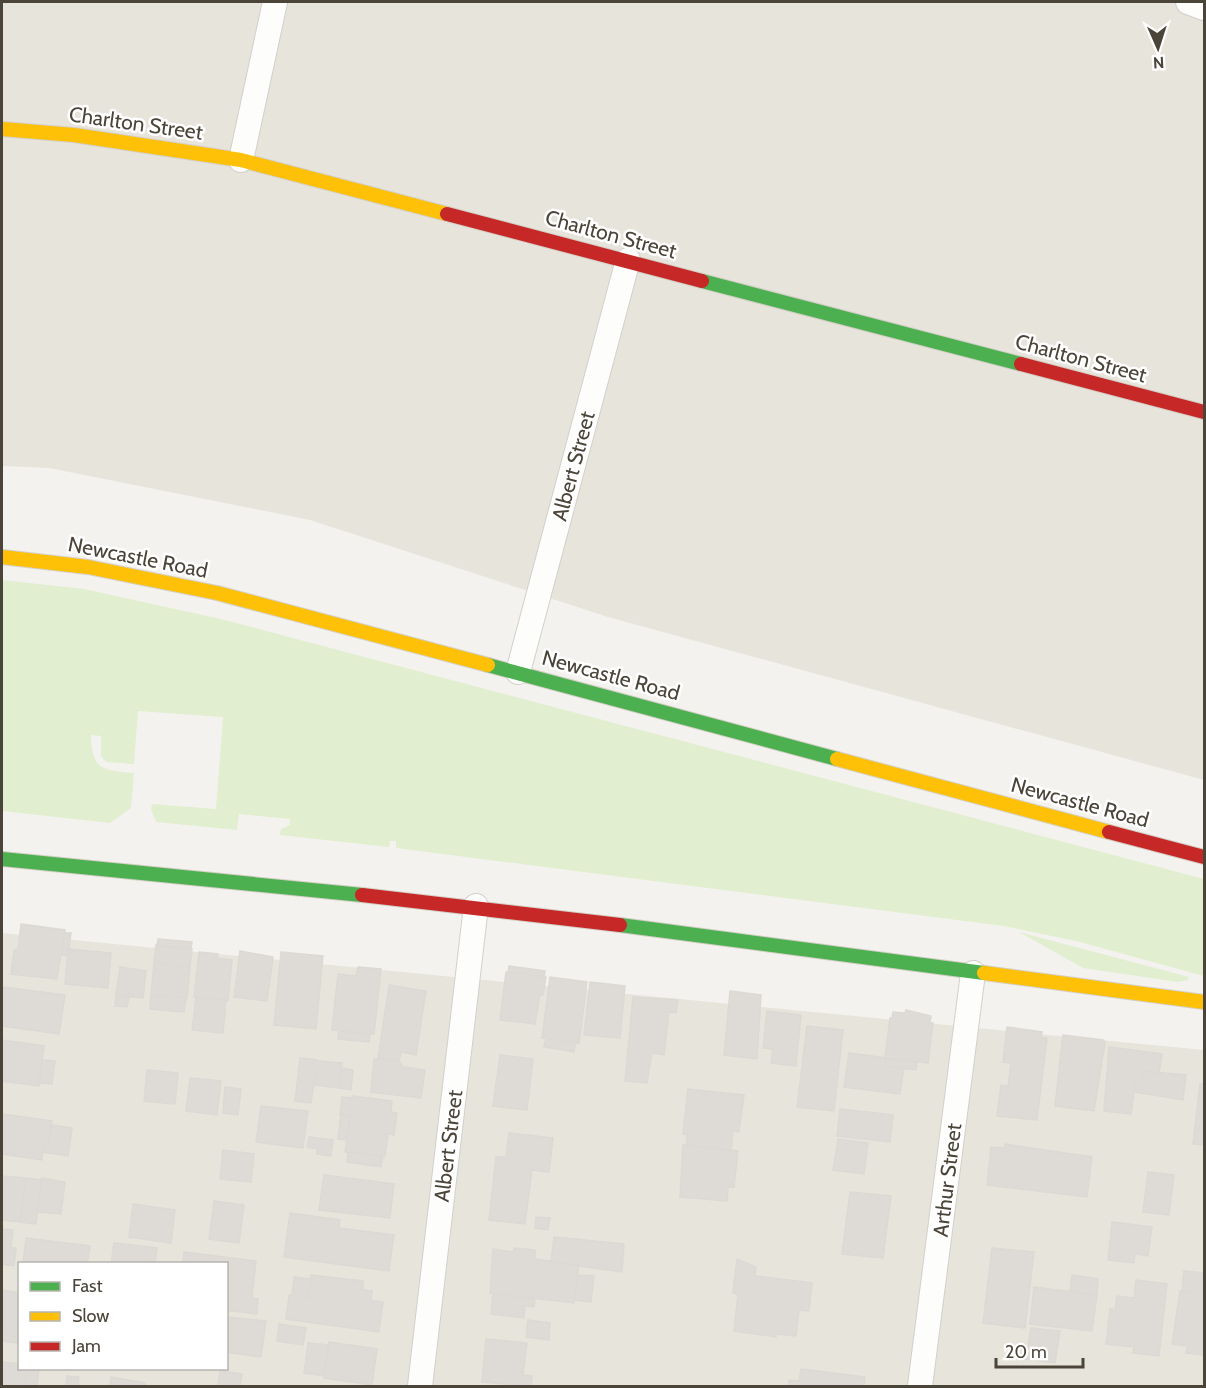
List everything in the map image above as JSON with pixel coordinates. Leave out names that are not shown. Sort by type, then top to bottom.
[{"type":"main road","name":"Charlton Street","points":[[2,129],[74,135],[241,160],[1204,412]]},
{"type":"main road","name":"Newcastle Road","points":[[2,557],[147,577],[518,672],[1204,857]]},
{"type":"main road","points":[[2,859],[476,906],[1204,1002]]},
{"type":"street","points":[[241,160],[275,2]]},
{"type":"street","points":[[1188,2],[1204,8]]},
{"type":"street","name":"Albert Street","points":[[518,672],[628,260]]},
{"type":"street","name":"Albert Street","points":[[420,1386],[476,906]]},
{"type":"street","name":"Arthur Street","points":[[920,1386],[973,973]]},
{"type":"shaded area","points":[[2,2],[1204,2],[1204,780],[608,617],[310,520],[49,468],[2,466]]},
{"type":"shaded area","points":[[2,933],[1204,1050],[1204,1386],[2,1386]]},
{"type":"green space","points":[[2,580],[84,589],[221,619],[1204,879],[1204,976],[1080,942],[1004,926],[396,848],[396,841],[390,841],[389,847],[280,835],[281,829],[290,825],[290,819],[239,814],[237,830],[156,822],[151,809],[152,804],[216,809],[223,717],[138,711],[134,764],[106,762],[101,756],[101,736],[91,735],[94,755],[101,766],[115,771],[134,773],[131,808],[110,823],[2,811]]},
{"type":"green space","points":[[1019,932],[1189,977],[1188,980],[1178,982],[1083,968]]},
{"type":"building","points":[[21,924],[65,930],[57,979],[11,974],[14,950],[18,950]]},
{"type":"building","points":[[64,933],[71,933],[68,956],[61,955]]},
{"type":"building","points":[[158,939],[192,942],[191,949],[157,946]]},
{"type":"building","points":[[156,945],[192,949],[190,967],[154,963]]},
{"type":"building","points":[[68,949],[111,953],[108,988],[65,984]]},
{"type":"building","points":[[240,951],[273,957],[267,1001],[234,997]]},
{"type":"building","points":[[199,952],[218,954],[217,958],[232,960],[228,1001],[194,997]]},
{"type":"building","points":[[281,952],[323,956],[316,1029],[274,1025]]},
{"type":"building","points":[[154,963],[190,967],[187,998],[151,995]]},
{"type":"building","points":[[509,966],[545,971],[544,977],[508,972]]},
{"type":"building","points":[[120,967],[146,971],[143,998],[116,995]]},
{"type":"building","points":[[358,967],[381,969],[374,1034],[332,1030],[338,974],[356,976]]},
{"type":"building","points":[[506,972],[546,977],[535,1024],[500,1020]]},
{"type":"building","points":[[550,977],[587,982],[579,1043],[542,1038]]},
{"type":"building","points":[[590,982],[625,986],[620,1038],[584,1035]]},
{"type":"building","points":[[389,985],[426,991],[416,1055],[401,1052],[399,1061],[378,1059]]},
{"type":"building","points":[[3,987],[65,995],[59,1034],[2,1026]]},
{"type":"building","points":[[730,991],[761,995],[757,1059],[724,1055]]},
{"type":"building","points":[[116,995],[129,997],[127,1007],[115,1006]]},
{"type":"building","points":[[151,995],[186,998],[184,1012],[150,1009]]},
{"type":"building","points":[[196,997],[226,1000],[223,1033],[192,1030]]},
{"type":"building","points":[[633,997],[678,1000],[676,1013],[669,1012],[664,1055],[652,1053],[647,1083],[625,1081]]},
{"type":"building","points":[[906,1010],[931,1016],[930,1023],[933,1023],[928,1063],[885,1058],[890,1018],[893,1012],[905,1013]]},
{"type":"building","points":[[767,1011],[801,1015],[796,1066],[771,1063],[773,1049],[763,1048]]},
{"type":"building","points":[[807,1026],[843,1030],[834,1111],[797,1107]]},
{"type":"building","points":[[1007,1027],[1042,1032],[1041,1037],[1047,1038],[1037,1120],[997,1116],[1001,1085],[1008,1086],[1011,1063],[1003,1062]]},
{"type":"building","points":[[339,1031],[370,1034],[369,1042],[338,1039]]},
{"type":"building","points":[[1063,1035],[1105,1042],[1094,1111],[1055,1106]]},
{"type":"building","points":[[546,1039],[576,1042],[574,1052],[544,1047]]},
{"type":"building","points":[[2,1040],[44,1046],[39,1086],[2,1081]]},
{"type":"building","points":[[1109,1047],[1162,1054],[1159,1073],[1143,1071],[1141,1086],[1135,1085],[1131,1114],[1104,1111]]},
{"type":"building","points":[[849,1053],[886,1058],[885,1066],[904,1068],[900,1094],[844,1087]]},
{"type":"building","points":[[500,1055],[533,1059],[527,1110],[493,1106]]},
{"type":"building","points":[[300,1058],[317,1060],[311,1103],[295,1101]]},
{"type":"building","points":[[886,1058],[917,1062],[916,1070],[885,1066]]},
{"type":"building","points":[[374,1059],[399,1061],[403,1067],[425,1070],[421,1098],[371,1092]]},
{"type":"building","points":[[42,1060],[55,1061],[52,1084],[39,1083]]},
{"type":"building","points":[[319,1061],[342,1063],[339,1088],[315,1085]]},
{"type":"building","points":[[342,1068],[353,1070],[351,1090],[339,1088]]},
{"type":"building","points":[[147,1070],[178,1073],[175,1104],[144,1101]]},
{"type":"building","points":[[1143,1071],[1186,1075],[1183,1100],[1134,1092],[1135,1085],[1141,1086]]},
{"type":"building","points":[[190,1078],[221,1081],[217,1115],[186,1111]]},
{"type":"building","points":[[1200,1084],[1204,1084],[1204,1145],[1193,1144]]},
{"type":"building","points":[[225,1087],[241,1089],[238,1115],[223,1113]]},
{"type":"building","points":[[688,1089],[744,1095],[739,1132],[733,1131],[731,1151],[686,1145],[687,1135],[683,1134]]},
{"type":"building","points":[[353,1096],[392,1101],[391,1112],[397,1113],[394,1135],[388,1134],[385,1156],[345,1152],[350,1116],[340,1115],[342,1097],[353,1098]]},
{"type":"building","points":[[261,1106],[308,1111],[303,1148],[256,1142]]},
{"type":"building","points":[[840,1109],[893,1115],[890,1142],[837,1136]]},
{"type":"building","points":[[2,1114],[52,1121],[48,1148],[43,1147],[42,1160],[2,1154]]},
{"type":"building","points":[[341,1114],[350,1116],[347,1140],[338,1139]]},
{"type":"building","points":[[51,1125],[72,1128],[68,1156],[43,1152],[43,1147],[48,1148]]},
{"type":"building","points":[[509,1133],[553,1138],[549,1172],[532,1170],[525,1224],[489,1220],[496,1157],[506,1157]]},
{"type":"building","points":[[309,1137],[333,1140],[331,1156],[317,1154],[317,1149],[307,1147]]},
{"type":"building","points":[[838,1139],[868,1143],[864,1174],[833,1170]]},
{"type":"building","points":[[1005,1144],[1092,1157],[1087,1197],[987,1185],[991,1147],[1004,1148]]},
{"type":"building","points":[[683,1145],[738,1151],[734,1187],[728,1187],[727,1201],[680,1197]]},
{"type":"building","points":[[223,1150],[254,1154],[251,1182],[220,1179]]},
{"type":"building","points":[[348,1152],[383,1156],[381,1167],[347,1162]]},
{"type":"building","points":[[1148,1172],[1174,1175],[1169,1215],[1143,1212]]},
{"type":"building","points":[[324,1175],[394,1184],[390,1218],[319,1210]]},
{"type":"building","points":[[2,1176],[26,1178],[20,1222],[2,1220]]},
{"type":"building","points":[[26,1178],[41,1180],[36,1224],[20,1222]]},
{"type":"building","points":[[42,1178],[65,1182],[61,1214],[37,1212]]},
{"type":"building","points":[[850,1192],[891,1196],[883,1258],[842,1254]]},
{"type":"building","points":[[214,1201],[244,1205],[239,1243],[209,1239]]},
{"type":"building","points":[[133,1204],[175,1210],[171,1243],[129,1237]]},
{"type":"building","points":[[290,1213],[340,1220],[339,1228],[394,1235],[389,1271],[284,1257]]},
{"type":"building","points":[[536,1217],[550,1218],[548,1230],[535,1228]]},
{"type":"building","points":[[1112,1222],[1152,1227],[1148,1256],[1135,1254],[1134,1263],[1108,1260]]},
{"type":"building","points":[[2,1229],[13,1230],[11,1248],[16,1248],[14,1266],[2,1264]]},
{"type":"building","points":[[554,1237],[624,1244],[622,1272],[551,1262]]},
{"type":"building","points":[[26,1238],[90,1246],[87,1262],[23,1262]]},
{"type":"building","points":[[114,1243],[157,1248],[155,1262],[111,1262]]},
{"type":"building","points":[[514,1248],[535,1250],[535,1259],[579,1265],[574,1303],[490,1293],[493,1249],[513,1252]]},
{"type":"building","points":[[992,1248],[1034,1252],[1025,1328],[983,1323]]},
{"type":"building","points":[[184,1252],[256,1261],[252,1298],[258,1299],[257,1314],[228,1310],[228,1262],[183,1262]]},
{"type":"building","points":[[737,1259],[756,1267],[755,1276],[812,1283],[809,1311],[799,1310],[796,1336],[776,1334],[776,1337],[734,1331],[738,1294],[733,1293]]},
{"type":"building","points":[[1184,1271],[1204,1273],[1204,1294],[1182,1291]]},
{"type":"building","points":[[311,1275],[363,1281],[363,1290],[372,1291],[371,1300],[383,1302],[379,1332],[286,1319],[289,1295],[308,1297]]},
{"type":"building","points":[[578,1275],[594,1276],[591,1302],[575,1300]]},
{"type":"building","points":[[1072,1275],[1098,1279],[1097,1295],[1070,1292]]},
{"type":"building","points":[[294,1277],[311,1279],[308,1297],[292,1295]]},
{"type":"building","points":[[1136,1280],[1167,1284],[1159,1356],[1133,1353],[1134,1347],[1106,1344],[1110,1309],[1115,1310],[1117,1296],[1134,1298]]},
{"type":"building","points":[[1034,1287],[1097,1295],[1092,1331],[1030,1324]]},
{"type":"building","points":[[2,1290],[18,1293],[18,1337],[2,1335]]},
{"type":"building","points":[[1180,1291],[1204,1294],[1204,1355],[1186,1353],[1187,1346],[1172,1344]]},
{"type":"building","points":[[493,1293],[535,1299],[534,1307],[525,1306],[524,1318],[491,1314]]},
{"type":"building","points":[[228,1317],[266,1321],[261,1357],[228,1352]]},
{"type":"building","points":[[528,1320],[550,1323],[549,1340],[526,1337]]},
{"type":"building","points":[[279,1324],[306,1328],[303,1345],[277,1341]]},
{"type":"building","points":[[1031,1328],[1060,1331],[1055,1363],[1026,1359]]},
{"type":"building","points":[[2,1335],[18,1337],[18,1343],[2,1341]]},
{"type":"building","points":[[486,1339],[527,1343],[523,1375],[532,1376],[531,1386],[482,1382]]},
{"type":"building","points":[[329,1342],[377,1349],[372,1385],[324,1378]]},
{"type":"building","points":[[308,1343],[328,1345],[324,1376],[304,1373]]},
{"type":"building","points":[[2,1362],[18,1364],[18,1370],[27,1370],[25,1386],[2,1386]]},
{"type":"building","points":[[801,1369],[865,1377],[864,1386],[788,1386],[789,1380],[799,1381]]},
{"type":"building","points":[[27,1370],[39,1370],[37,1386],[25,1386]]},
{"type":"building","points":[[220,1371],[242,1374],[240,1386],[218,1386]]},
{"type":"building","points":[[67,1376],[79,1377],[78,1386],[66,1386]]},
{"type":"building","points":[[111,1377],[145,1383],[145,1386],[110,1386]]},
{"type":"traffic: fast","points":[[702,281],[1021,364]]},
{"type":"traffic: fast","points":[[488,665],[837,759]]},
{"type":"traffic: fast","points":[[2,859],[362,895]]},
{"type":"traffic: fast","points":[[620,925],[984,973]]},
{"type":"traffic: slow","points":[[2,129],[74,135],[241,160],[447,214]]},
{"type":"traffic: slow","points":[[2,557],[88,567],[217,593],[488,665]]},
{"type":"traffic: slow","points":[[837,759],[1109,832]]},
{"type":"traffic: slow","points":[[984,973],[1204,1002]]},
{"type":"traffic: jam","points":[[447,214],[702,281]]},
{"type":"traffic: jam","points":[[1021,364],[1204,412]]},
{"type":"traffic: jam","points":[[1109,832],[1204,857]]},
{"type":"traffic: jam","points":[[362,895],[620,925]]}]
